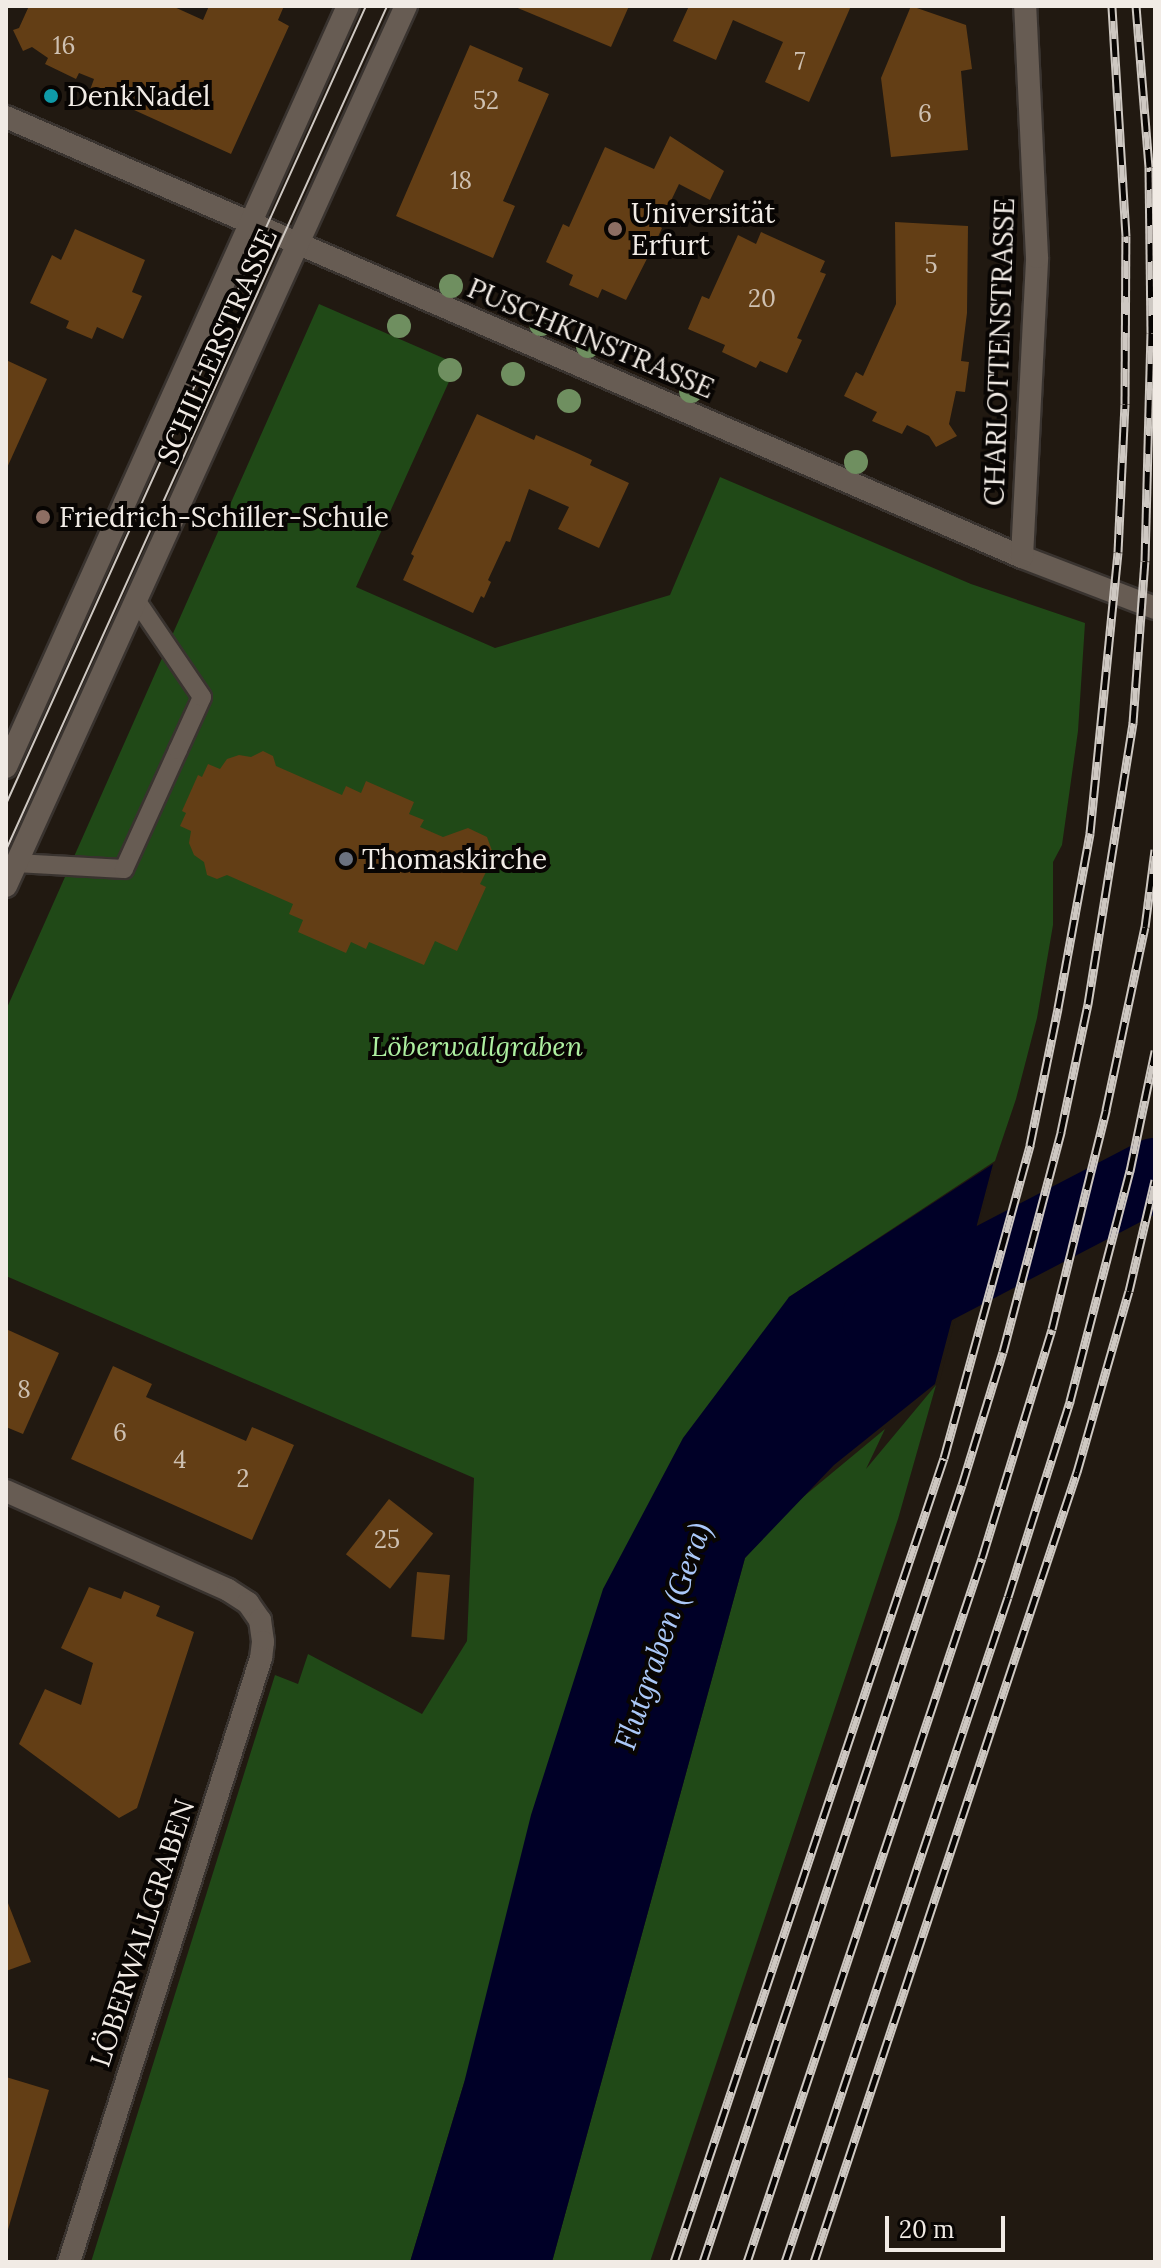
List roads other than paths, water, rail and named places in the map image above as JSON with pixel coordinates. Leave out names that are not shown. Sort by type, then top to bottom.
[{"type":"street","name":"SCHILLERSTRASSE","points":[[6,767],[348,6]]},
{"type":"street","name":"SCHILLERSTRASSE","points":[[6,886],[406,6]]},
{"type":"street","name":"CHARLOTTENSTRASSE","points":[[1022,557],[1037,257],[1025,6]]},
{"type":"street","name":"PUSCHKINSTRASSE","points":[[6,117],[1022,557],[1155,608]]},
{"type":"street","name":"LÖBERWALLGRABEN","points":[[6,1491],[228,1590],[248,1603],[260,1620],[261,1658],[69,2262]]},
{"type":"lane","points":[[16,863],[124,869],[202,697],[136,600]]},
{"type":"water","points":[[993,1164],[935,1384],[834,1465],[745,1558],[552,2262],[410,2262],[464,2083],[531,1815],[603,1589],[683,1438],[789,1297]]},
{"type":"waterway","name":"Flutgraben (Gera)","points":[[878,1318],[1155,1174]]},
{"type":"tram line","points":[[6,804],[366,6]]},
{"type":"tram line","points":[[6,850],[387,6]]},
{"type":"railway","points":[[674,2262],[944,1458],[1030,1145],[1058,1008],[1090,833],[1118,552],[1125,404],[1126,236],[1112,6]]},
{"type":"railway","points":[[703,2262],[962,1485],[1003,1352],[1061,1132],[1088,1004],[1133,723],[1145,561],[1151,333],[1149,167],[1136,6]]},
{"type":"railway","points":[[747,2262],[982,1558],[1052,1329],[1106,1110],[1145,927],[1155,850]]},
{"type":"railway","points":[[785,2262],[1008,1597],[1070,1401],[1130,1171],[1155,1051]]},
{"type":"railway","points":[[814,2262],[1077,1472],[1129,1291],[1155,1180]]},
{"type":"place","name":"DenkNadel","points":[[51,96]]},
{"type":"place","name":"Universität Erfurt","points":[[615,229]]},
{"type":"place","name":"Friedrich-Schiller-Schule","points":[[43,517]]},
{"type":"place","name":"Thomaskirche","points":[[346,859]]},
{"type":"park label","name":"Löberwallgraben","points":[[477,1046]]}]
